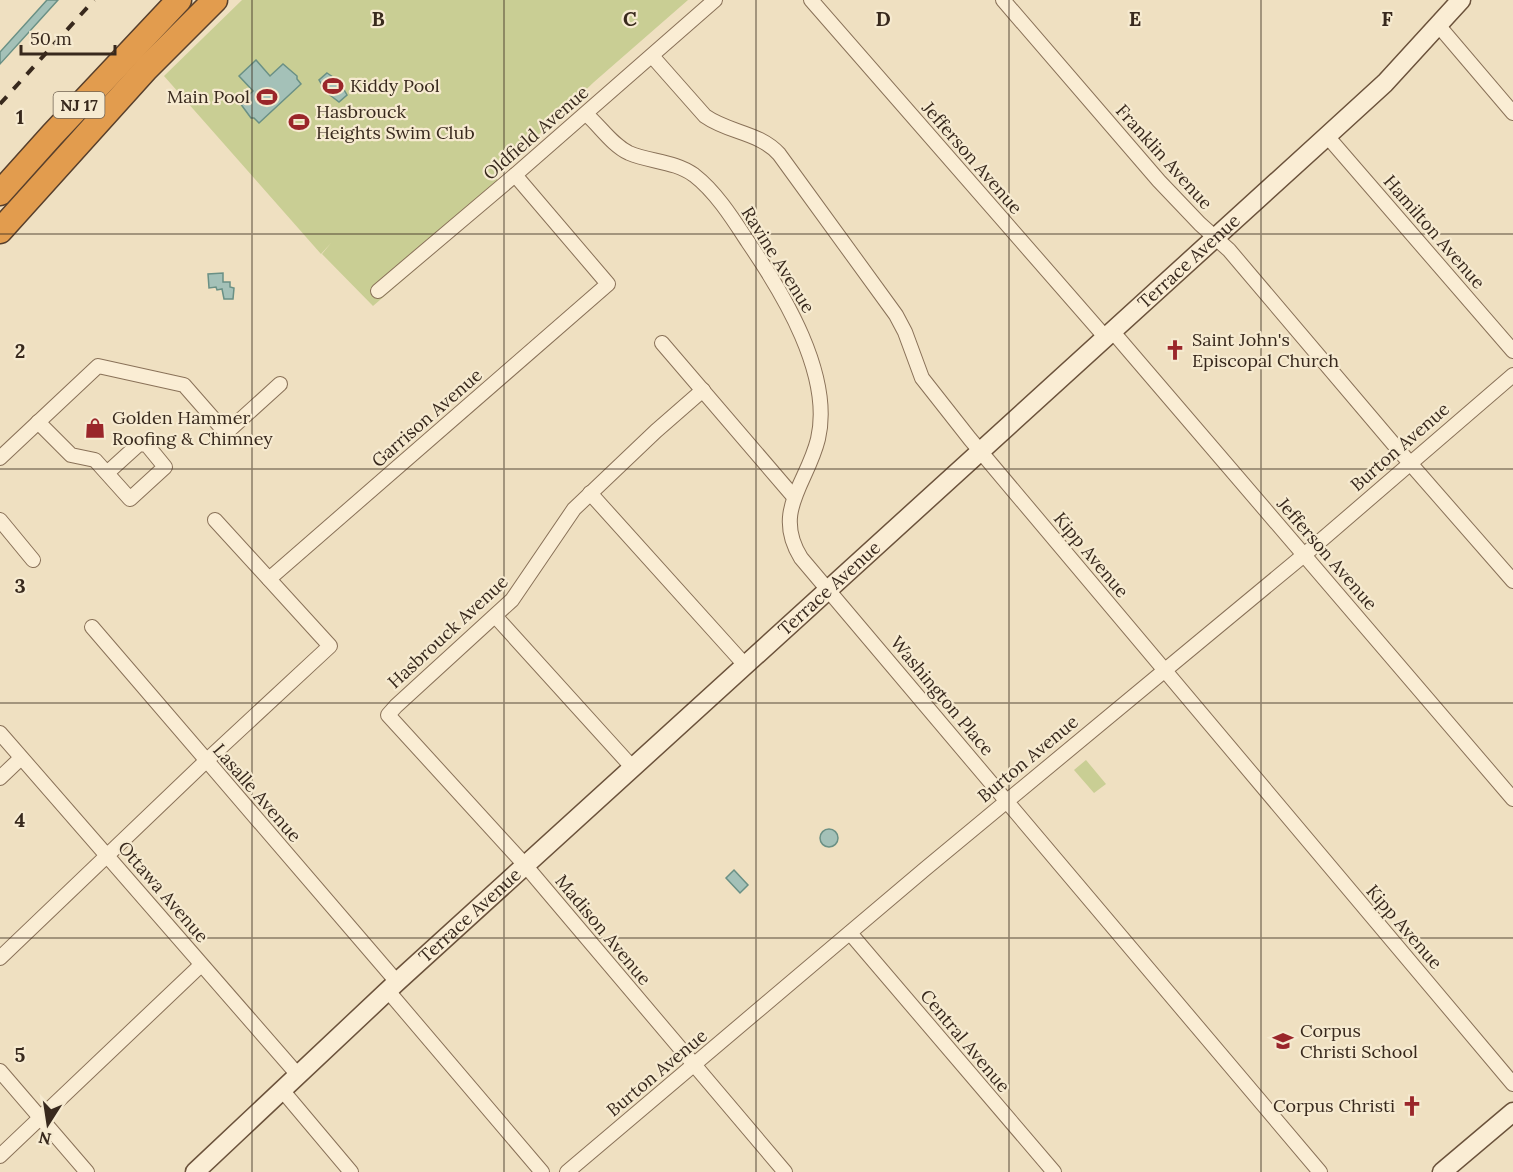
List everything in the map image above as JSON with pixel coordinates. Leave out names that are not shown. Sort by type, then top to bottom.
[{"type":"highway","name":"NJ 17","points":[[0,193],[178,0]]},
{"type":"highway","name":"NJ 17","points":[[0,231],[139,77],[214,0]]},
{"type":"main road","name":"Terrace Avenue","points":[[195,1172],[632,767],[1327,136],[1384,83],[1461,0]]},
{"type":"main road","points":[[1442,1172],[1513,1112]]},
{"type":"street","name":"Oldfield Avenue","points":[[378,291],[716,0]]},
{"type":"street","name":"Jefferson Avenue","points":[[811,0],[1304,555],[1513,799]]},
{"type":"street","name":"Franklin Avenue","points":[[1003,0],[1159,181],[1229,250],[1513,581]]},
{"type":"street","points":[[1438,25],[1513,113]]},
{"type":"street","name":"Kipp Avenue","points":[[652,56],[705,116],[714,122],[762,140],[779,154],[896,315],[905,332],[922,378],[981,452],[1513,1084]]},
{"type":"street","name":"Ravine Avenue","points":[[586,114],[628,152],[682,168],[702,182],[740,229],[797,322],[812,363],[820,417],[818,441],[794,497]]},
{"type":"street","name":"Hamilton Avenue","points":[[1327,136],[1513,351]]},
{"type":"street","name":"Garrison Avenue","points":[[269,579],[608,284],[515,175]]},
{"type":"street","points":[[662,343],[794,497]]},
{"type":"street","points":[[0,458],[98,366],[184,385],[226,433],[280,384]]},
{"type":"street","name":"Burton Avenue","points":[[567,1172],[1007,801],[1158,662],[1304,555],[1513,375]]},
{"type":"street","name":"Hasbrouck Avenue","points":[[388,715],[496,617],[518,592],[561,526],[590,494],[703,390]]},
{"type":"street","points":[[38,422],[71,455],[95,460],[106,473]]},
{"type":"street","points":[[590,494],[745,666]]},
{"type":"street","name":"Washington Place","points":[[794,497],[789,519],[790,534],[801,558],[1320,1172]]},
{"type":"street","points":[[0,520],[33,560]]},
{"type":"street","points":[[0,958],[330,646],[215,520]]},
{"type":"street","points":[[496,617],[632,767]]},
{"type":"street","name":"Lasalle Avenue","points":[[92,627],[206,761],[542,1172]]},
{"type":"street","name":"Madison Avenue","points":[[388,715],[525,865],[785,1172]]},
{"type":"street","name":"Ottawa Avenue","points":[[0,734],[298,1075]]},
{"type":"street","points":[[0,778],[21,758]]},
{"type":"street","name":"Central Avenue","points":[[850,933],[1054,1172]]},
{"type":"street","points":[[0,1156],[201,965]]},
{"type":"street","points":[[0,1071],[87,1172]]},
{"type":"street","points":[[282,1090],[351,1172]]},
{"type":"green space","points":[[242,0],[688,0],[594,82],[495,176],[505,192],[373,306],[322,254],[331,243],[321,254],[164,76]]},
{"type":"green space","points":[[1086,760],[1106,784],[1094,793],[1074,770]]},
{"type":"water","points":[[47,0],[58,0],[0,64],[0,52]]},
{"type":"water","name":"Main Pool","points":[[256,60],[270,76],[283,64],[297,76],[301,84],[259,123],[251,118],[240,103],[253,91],[239,76]]},
{"type":"water","name":"Kiddy Pool","points":[[327,73],[339,81],[347,95],[339,102],[326,92],[319,80]]},
{"type":"water","points":[[223,273],[223,282],[230,282],[230,287],[234,288],[233,299],[224,299],[222,289],[209,288],[208,274]]},
{"type":"water","points":[[829,829],[837,834],[838,838],[833,846],[829,847],[821,842],[820,838],[825,830]]},
{"type":"water","points":[[734,870],[748,885],[740,893],[726,878]]},
{"type":"railway","points":[[0,104],[94,0]]},
{"type":"place","name":"Kiddy Pool","points":[[333,86]]},
{"type":"place","name":"Main Pool","points":[[267,97]]},
{"type":"place","name":"Hasbrouck Heights Swim Club","points":[[299,122]]},
{"type":"place","name":"Saint John's Episcopal Church","points":[[1175,350]]},
{"type":"place","name":"Golden Hammer Roofing & Chimney","points":[[95,428]]},
{"type":"place","name":"Corpus Christi School","points":[[1283,1041]]},
{"type":"place","name":"Corpus Christi","points":[[1412,1106]]}]
